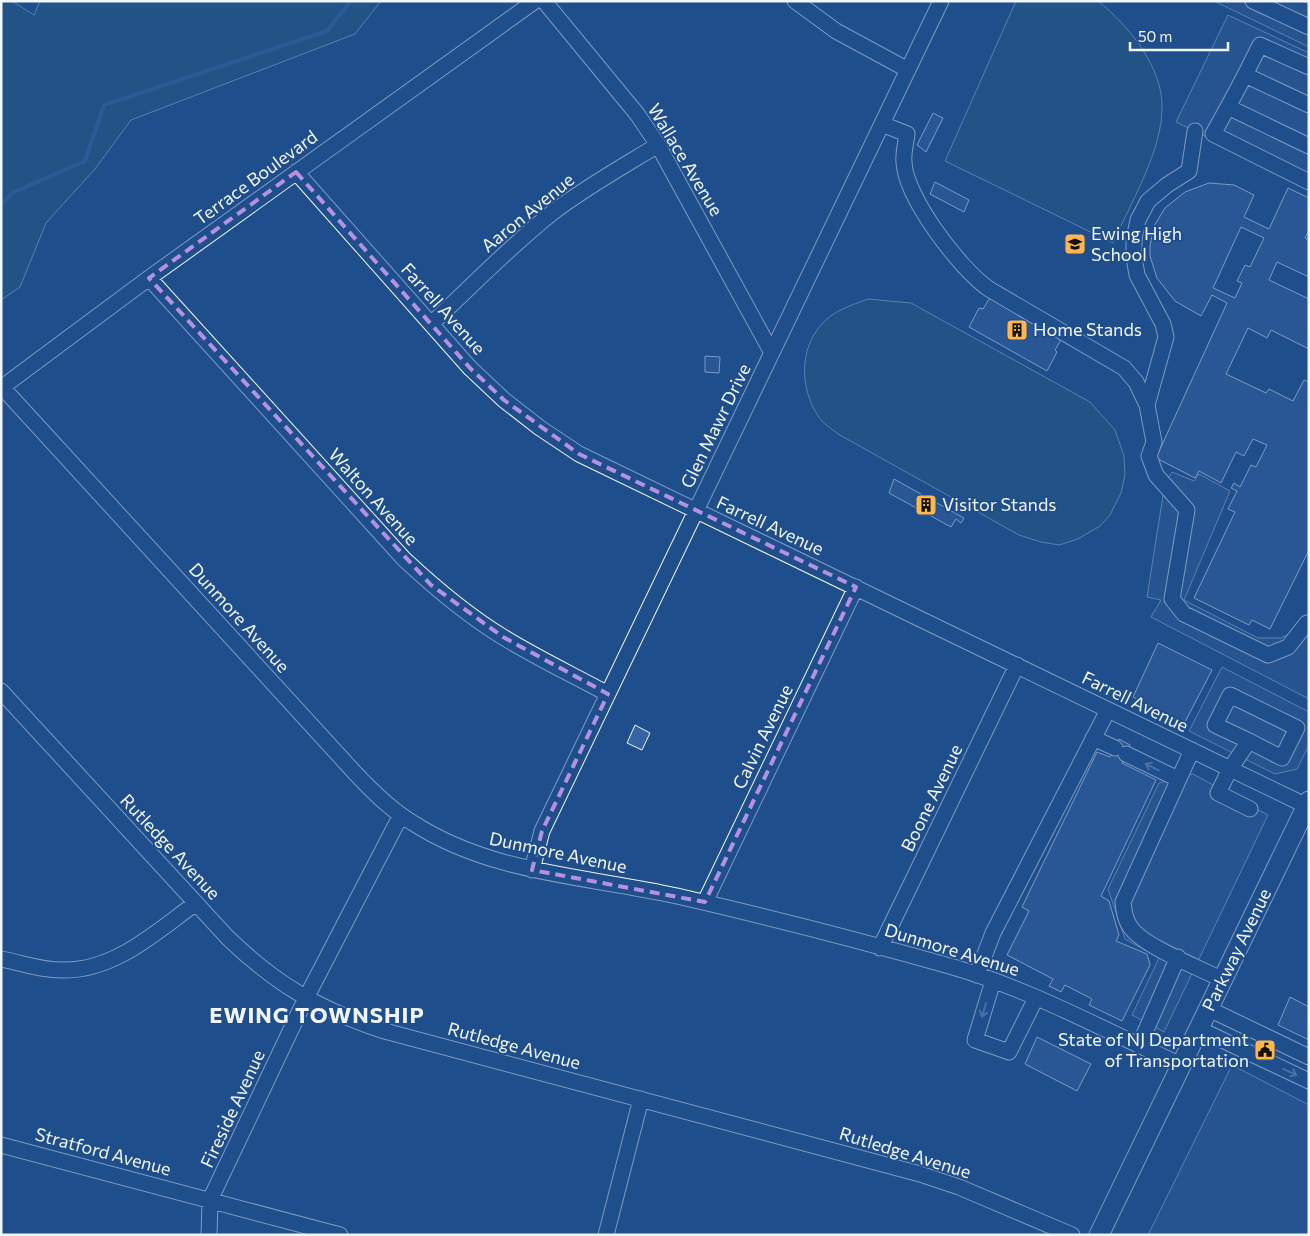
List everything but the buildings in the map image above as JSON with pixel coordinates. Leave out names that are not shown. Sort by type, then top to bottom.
[{"type":"main road","name":"Parkway Avenue","points":[[1099,1235],[1308,804]]},
{"type":"street","name":"Terrace Boulevard","points":[[2,387],[149,278],[535,1]]},
{"type":"street","name":"Wallace Avenue","points":[[544,1],[637,114],[658,145],[772,353]]},
{"type":"street","points":[[795,1],[836,31],[908,70]]},
{"type":"street","name":"Glen Mawr Drive","points":[[532,870],[542,831],[940,1]]},
{"type":"street","points":[[1253,1],[1309,27]]},
{"type":"street","points":[[1309,67],[1260,45],[1213,134],[1309,182]]},
{"type":"street","points":[[1245,75],[1309,105]]},
{"type":"street","points":[[1228,107],[1309,146]]},
{"type":"street","points":[[882,124],[906,134],[904,163],[911,185],[922,210],[958,261],[977,280],[1124,368],[1136,382],[1147,405],[1154,442],[1149,456],[1156,475],[1187,510],[1172,599],[1184,614],[1268,654],[1288,647],[1308,622]]},
{"type":"street","points":[[1147,405],[1166,337],[1163,324],[1137,275],[1134,239],[1138,220],[1148,201],[1167,185],[1189,171],[1195,131]]},
{"type":"street","name":"Aaron Avenue","points":[[431,324],[530,231],[554,212],[598,181],[658,145]]},
{"type":"street","name":"Farrell Avenue","points":[[296,172],[470,368],[504,400],[540,428],[600,465],[1230,769],[1308,804]]},
{"type":"street","name":"Walton Avenue","points":[[149,278],[404,559],[431,584],[460,608],[503,637],[608,694]]},
{"type":"street","name":"Dunmore Avenue","points":[[2,387],[356,774],[401,815],[437,837],[464,850],[532,870],[705,902],[977,975],[1036,998],[1181,1066]]},
{"type":"street","name":"Calvin Avenue","points":[[705,902],[856,587]]},
{"type":"street","name":"Boone Avenue","points":[[880,948],[1017,665]]},
{"type":"street","name":"Rutledge Avenue","points":[[1,691],[196,903],[252,961],[306,998],[340,1016],[381,1030],[920,1174],[959,1186],[1072,1235]]},
{"type":"street","points":[[1230,695],[1297,728],[1282,758],[1249,741],[1215,725],[1230,695]]},
{"type":"street","points":[[977,975],[993,933],[1108,710]]},
{"type":"street","points":[[1093,738],[1178,779]]},
{"type":"street","points":[[1249,741],[1230,769],[1218,793],[1250,809]]},
{"type":"street","points":[[1192,750],[1123,902],[1124,913],[1131,928],[1148,942],[1223,980]]},
{"type":"street","name":"Fireside Avenue","points":[[209,1235],[210,1200],[306,998],[401,815]]},
{"type":"street","points":[[1,959],[37,968],[66,970],[104,963],[123,955],[196,903]]},
{"type":"street","points":[[1138,1046],[1178,957]]},
{"type":"street","points":[[993,981],[975,1040],[1009,1052],[1036,998]]},
{"type":"street","points":[[1209,1010],[1309,1057]]},
{"type":"street","points":[[1199,1029],[1309,1081]]},
{"type":"street","points":[[606,1235],[641,1099]]},
{"type":"street","name":"Stratford Avenue","points":[[1,1145],[340,1235]]},
{"type":"highlighted area","points":[[296,172],[470,368],[504,400],[579,454],[856,587],[705,902],[532,870],[542,831],[608,694],[503,637],[431,585],[149,278]]},
{"type":"shaded area","points":[[1,1],[12,1],[34,15],[40,1],[381,1],[355,34],[131,120],[95,169],[46,223],[20,287],[1,300]]},
{"type":"shaded area","points":[[1016,1],[1098,1],[1131,34],[1150,62],[1156,76],[1162,106],[1157,140],[1144,176],[1113,243],[945,161]]},
{"type":"shaded area","points":[[1214,1],[1302,1],[1309,4],[1309,47]]},
{"type":"shaded area","points":[[1228,15],[1309,53],[1309,187],[1176,122]]},
{"type":"shaded area","points":[[868,299],[911,303],[1090,402],[1115,430],[1124,456],[1125,475],[1121,493],[1110,515],[1100,526],[1078,539],[1059,545],[1019,535],[838,434],[822,421],[812,405],[805,381],[804,369],[809,346],[821,325],[831,316]]},
{"type":"shaded area","points":[[1172,472],[1194,481],[1199,474],[1230,491],[1184,600],[1258,638],[1281,638],[1309,624],[1309,699],[1151,617],[1161,600],[1147,597],[1165,483]]},
{"type":"shaded area","points":[[1222,667],[1309,712],[1309,745],[1297,769],[1275,774],[1189,731]]},
{"type":"shaded area","points":[[1193,774],[1268,815],[1164,1032],[1132,1015],[1159,958],[1125,939],[1108,889],[1159,783]]},
{"type":"shaded area","points":[[1232,1065],[1309,1105],[1309,1235],[1148,1235]]},
{"type":"waterway","points":[[1,205],[12,193],[85,161],[104,105],[327,31],[351,1]]},
{"type":"place","name":"Ewing High School","points":[[1075,244]]},
{"type":"place","name":"Home Stands","points":[[1017,330]]},
{"type":"place","name":"Visitor Stands","points":[[926,505]]},
{"type":"place","name":"State of NJ Department of Transportation","points":[[1265,1050]]},
{"type":"district","name":"EWING TOWNSHIP","points":[[317,1015]]}]
